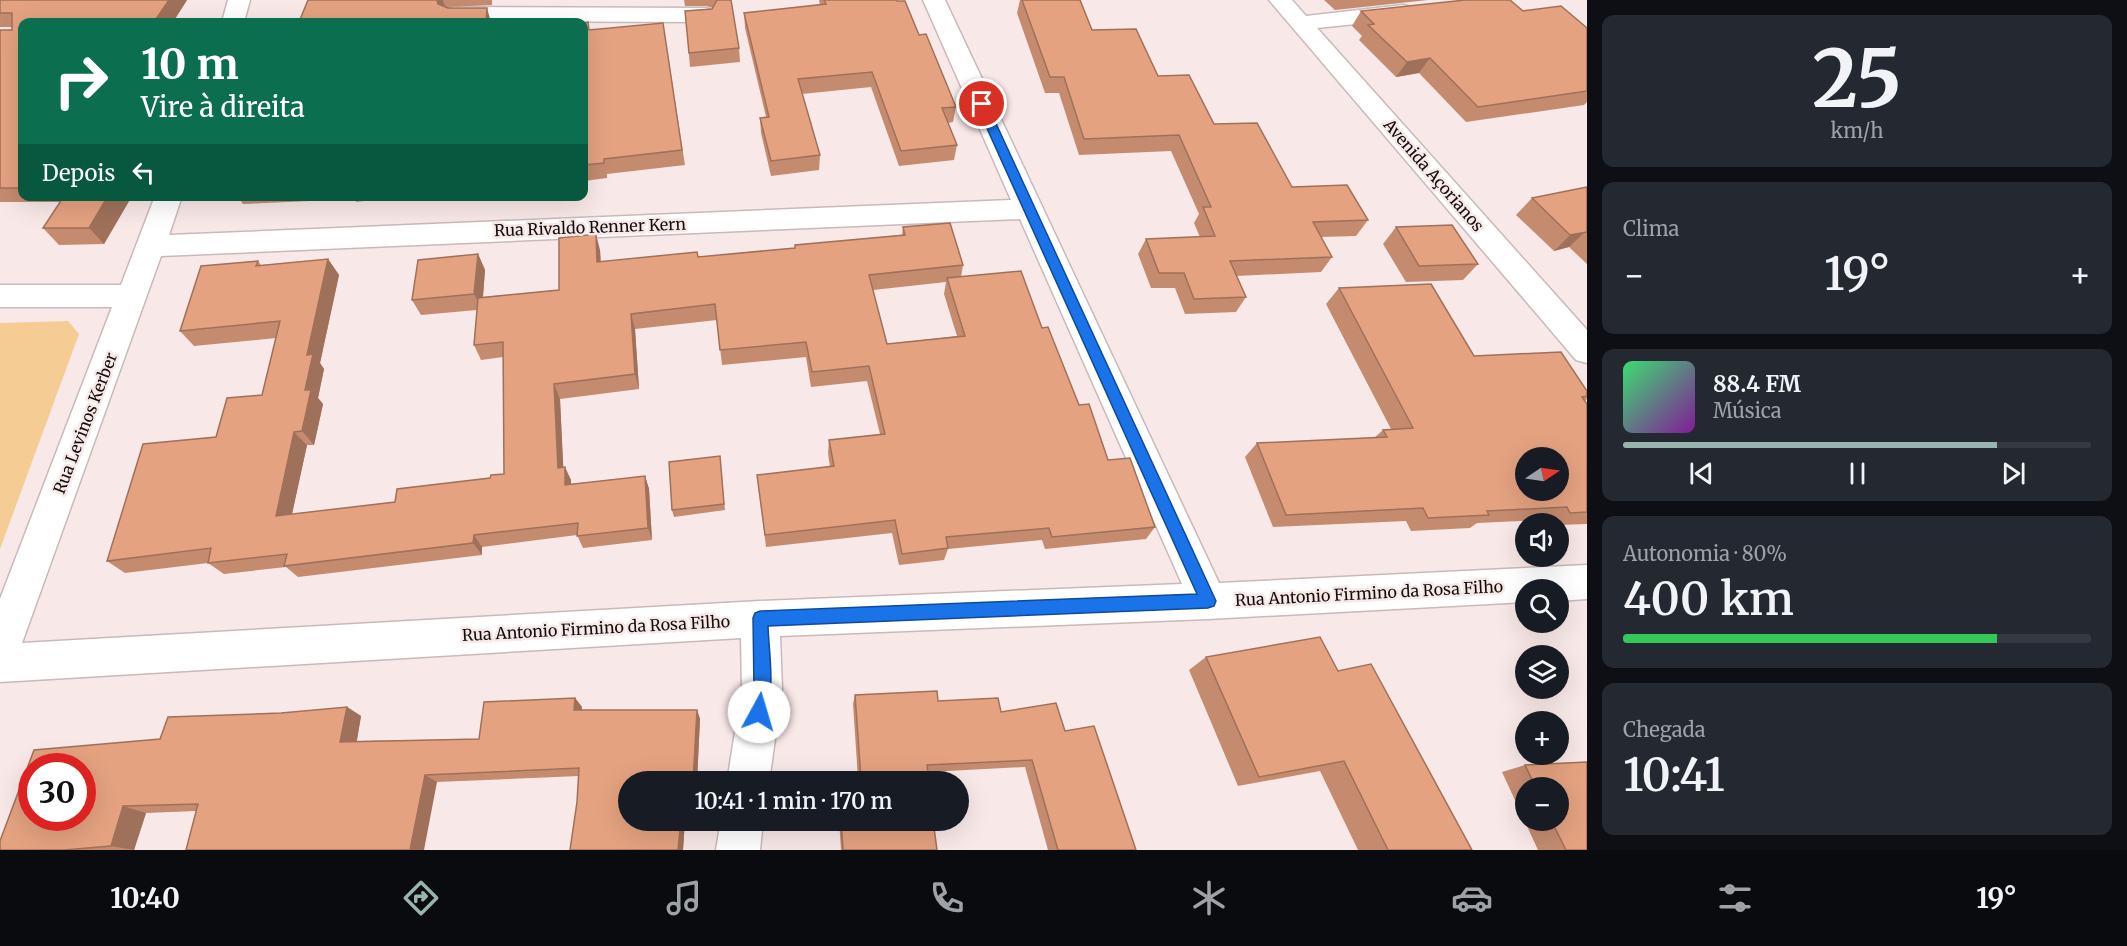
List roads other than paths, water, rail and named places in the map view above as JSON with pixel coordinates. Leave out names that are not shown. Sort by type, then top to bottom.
[{"type":"street","points":[[234,18],[239,0]]},
{"type":"street","points":[[934,0],[1208,601]]},
{"type":"street","name":"Avenida Açorianos","points":[[1280,0],[1587,351]]},
{"type":"street","points":[[454,14],[522,7],[625,7],[705,15]]},
{"type":"street","points":[[1301,23],[1422,10]]},
{"type":"street","name":"Rua Levinos Kerber","points":[[0,649],[167,201]]},
{"type":"street","name":"Rua Rivaldo Renner Kern","points":[[151,246],[1029,208]]},
{"type":"street","points":[[0,296],[133,296]]},
{"type":"street","name":"Rua Antonio Firmino da Rosa Filho","points":[[0,663],[760,618],[1208,601],[1587,582]]},
{"type":"street","points":[[750,771],[762,689],[760,618]]},
{"type":"street","points":[[738,850],[741,831]]}]
